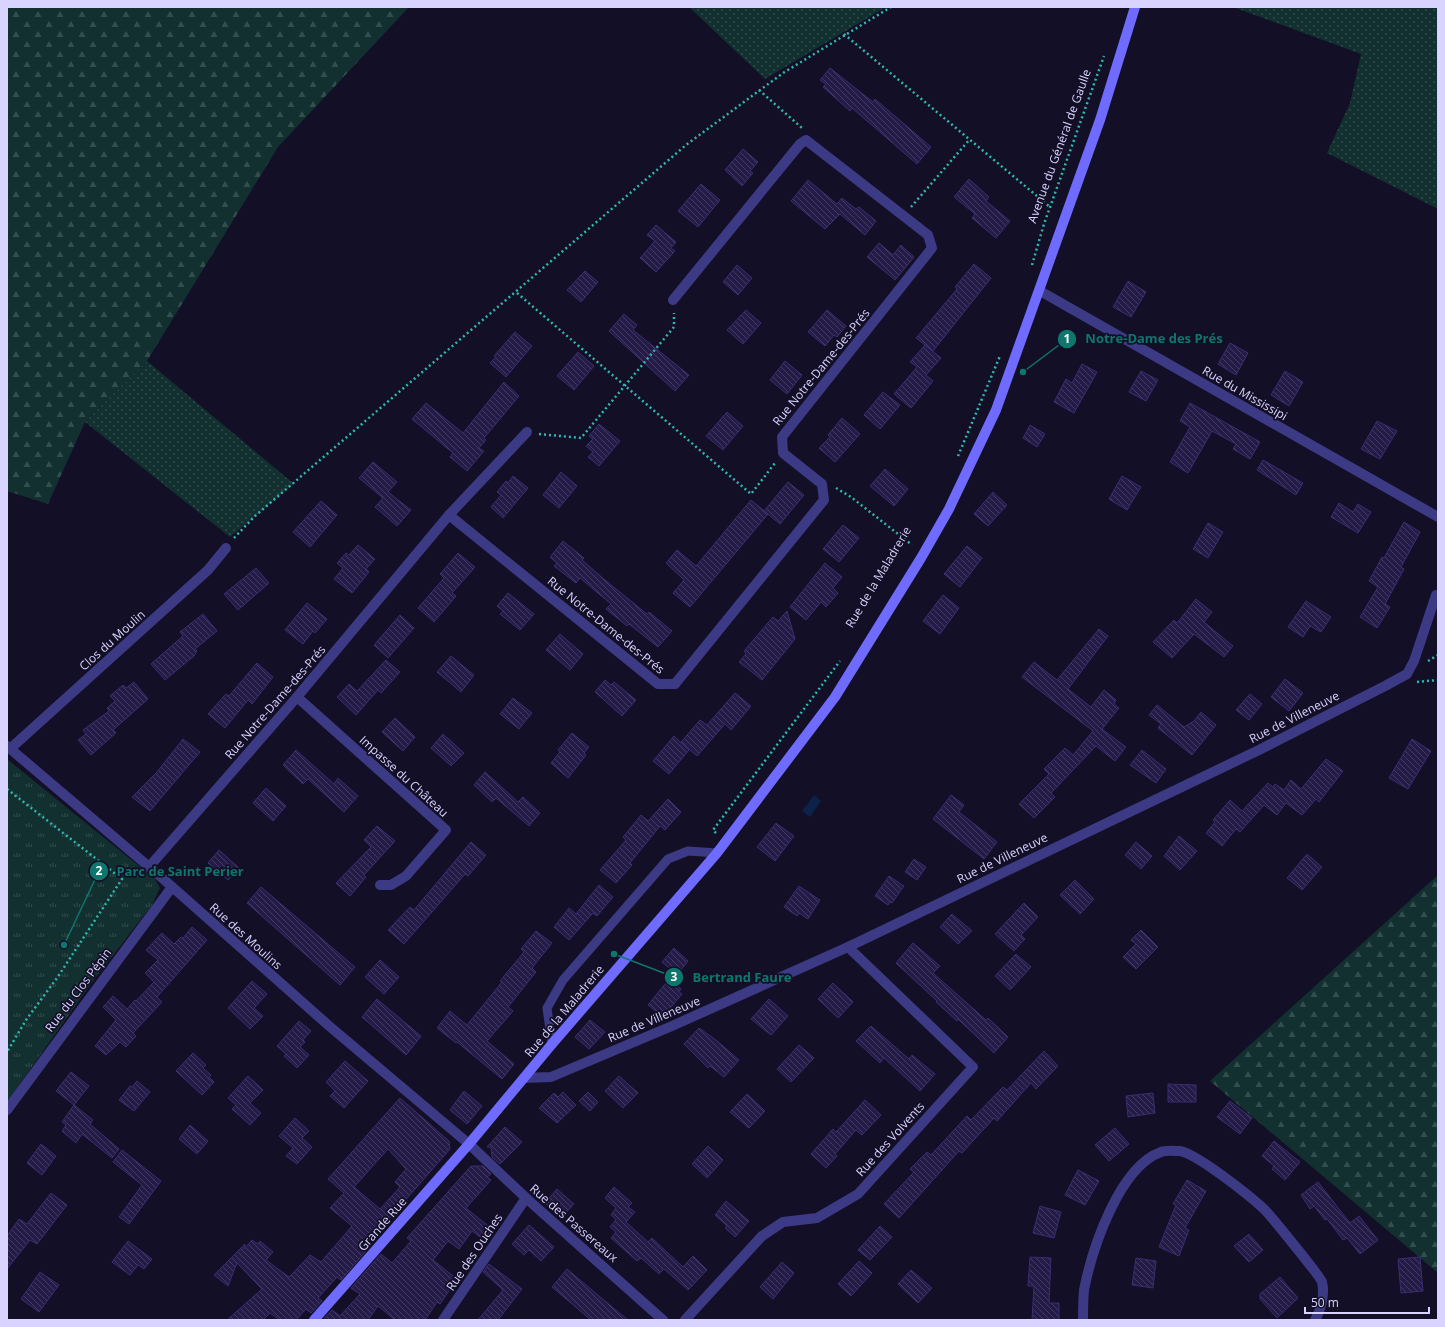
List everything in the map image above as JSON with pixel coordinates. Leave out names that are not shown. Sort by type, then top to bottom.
[{"type":"main road","points":[[1040,291],[1100,120],[1134,7]]},
{"type":"main road","name":"Rue de la Maladrerie","points":[[470,1144],[552,1044],[717,854],[835,697],[921,558],[949,509],[996,410],[1040,291]]},
{"type":"main road","name":"Grande Rue","points":[[314,1320],[470,1144]]},
{"type":"street","name":"Rue Notre-Dame-des-Prés","points":[[783,453],[782,437],[932,248],[928,235],[806,140]]},
{"type":"street","points":[[673,300],[800,144],[806,140]]},
{"type":"street","name":"Rue du Mississipi","points":[[1040,291],[1438,517]]},
{"type":"street","name":"Rue Notre-Dame-des-Prés","points":[[149,867],[297,697],[449,515],[527,432]]},
{"type":"street","points":[[783,453],[822,484]]},
{"type":"street","name":"Rue Notre-Dame-des-Prés","points":[[449,515],[658,684],[674,684],[824,500],[822,484]]},
{"type":"street","name":"Clos du Moulin","points":[[9,747],[208,570],[226,548]]},
{"type":"street","name":"Rue de Villeneuve","points":[[524,1078],[551,1077],[672,1026],[848,947],[1252,753],[1407,674],[1414,661],[1436,595]]},
{"type":"street","name":"Impasse du Château","points":[[297,697],[446,830],[406,876],[390,885],[380,885]]},
{"type":"street","name":"Rue des Moulins","points":[[9,747],[172,887],[328,1025],[470,1144]]},
{"type":"street","name":"Rue du Clos Pépin","points":[[7,1110],[36,1068],[172,887]]},
{"type":"street","name":"Rue des Volvents","points":[[685,1320],[762,1236],[783,1222],[817,1218],[858,1194],[973,1067],[848,947]]},
{"type":"street","name":"Rue des Passereaux","points":[[470,1144],[526,1198],[663,1320]]},
{"type":"street","points":[[1083,1320],[1084,1291],[1092,1257],[1118,1196],[1133,1173],[1153,1156],[1163,1151],[1182,1151],[1202,1162],[1264,1209],[1322,1282],[1323,1299],[1315,1320]]},
{"type":"street","name":"Rue des Ouches","points":[[443,1320],[526,1198]]},
{"type":"lane","points":[[552,1044],[547,1008],[563,980],[668,859],[688,850],[717,854]]},
{"type":"path","points":[[226,548],[255,516],[517,293],[686,145],[783,73],[844,34],[891,7]]},
{"type":"path","points":[[844,34],[1050,207]]},
{"type":"path","name":"Avenue du Général de Gaulle","points":[[1032,266],[1050,207],[1106,51]]},
{"type":"path","points":[[759,90],[803,129],[806,140]]},
{"type":"path","points":[[904,216],[970,139]]},
{"type":"path","points":[[517,293],[751,494],[783,453]]},
{"type":"path","points":[[527,432],[581,438],[674,327],[673,300]]},
{"type":"path","points":[[957,457],[1001,353]]},
{"type":"path","points":[[822,484],[832,486],[851,497],[912,545]]},
{"type":"path","name":"Rue de la Maladrerie","points":[[909,551],[916,538]]},
{"type":"path","points":[[726,841],[713,830],[842,658]]},
{"type":"path","points":[[7,789],[122,878],[57,978],[26,1020],[7,1052]]},
{"type":"green space","points":[[7,7],[409,7],[278,147],[147,361],[85,422],[48,504],[7,491]]},
{"type":"green space","points":[[689,7],[886,7],[765,79]]},
{"type":"green space","points":[[1233,7],[1438,7],[1438,209],[1327,153],[1350,103],[1361,54]]},
{"type":"green space","points":[[147,361],[294,484],[230,537],[85,422]]},
{"type":"green space","points":[[7,759],[155,879],[160,888],[152,905],[90,985],[7,1102]]},
{"type":"green space","points":[[1438,875],[1438,1273],[1210,1081]]},
{"type":"water","points":[[814,795],[821,801],[810,817],[802,811]]},
{"type":"building","points":[[830,68],[873,102],[875,99],[931,147],[917,164],[852,108],[850,111],[823,87],[826,84],[820,80]]},
{"type":"building","points":[[743,149],[758,162],[750,171],[753,173],[742,186],[725,170]]},
{"type":"building","points":[[969,179],[989,197],[986,201],[1010,221],[996,238],[972,218],[975,214],[954,197]]},
{"type":"building","points":[[808,180],[837,204],[842,198],[856,209],[859,207],[876,221],[865,235],[840,214],[825,229],[791,201]]},
{"type":"building","points":[[701,184],[720,200],[698,227],[678,211]]},
{"type":"building","points":[[656,225],[676,242],[671,248],[675,251],[656,272],[640,258],[655,241],[647,235]]},
{"type":"building","points":[[879,243],[893,255],[901,245],[914,257],[895,280],[867,257]]},
{"type":"building","points":[[974,264],[991,278],[933,351],[916,338],[957,289],[955,287]]},
{"type":"building","points":[[737,265],[752,278],[738,295],[723,282]]},
{"type":"building","points":[[585,271],[598,282],[581,302],[567,290]]},
{"type":"building","points":[[1128,281],[1146,292],[1131,317],[1113,307]]},
{"type":"building","points":[[746,310],[761,323],[743,344],[727,330]]},
{"type":"building","points":[[827,310],[846,326],[837,337],[834,335],[825,346],[808,332]]},
{"type":"building","points":[[624,314],[637,325],[633,330],[689,375],[675,391],[609,331]]},
{"type":"building","points":[[515,332],[532,346],[506,377],[490,363],[496,357],[494,356]]},
{"type":"building","points":[[1230,343],[1248,353],[1236,375],[1218,364]]},
{"type":"building","points":[[925,345],[941,358],[926,375],[933,381],[911,408],[894,394],[917,367],[910,362]]},
{"type":"building","points":[[578,352],[594,366],[574,390],[557,376]]},
{"type":"building","points":[[785,361],[802,375],[787,394],[770,380]]},
{"type":"building","points":[[1082,364],[1097,372],[1074,413],[1054,402],[1066,379],[1072,383]]},
{"type":"building","points":[[1141,371],[1158,380],[1146,401],[1129,392]]},
{"type":"building","points":[[1285,371],[1303,382],[1289,406],[1271,395]]},
{"type":"building","points":[[504,382],[519,396],[484,438],[486,440],[479,448],[484,451],[467,471],[450,457],[453,453],[412,419],[426,403],[463,433]]},
{"type":"building","points":[[883,392],[900,405],[880,429],[864,415]]},
{"type":"building","points":[[1190,403],[1260,442],[1250,459],[1233,449],[1236,444],[1212,431],[1188,473],[1170,462],[1190,427],[1180,421]]},
{"type":"building","points":[[727,412],[743,426],[723,450],[706,436]]},
{"type":"building","points":[[842,418],[860,434],[835,462],[819,448],[830,437],[828,435]]},
{"type":"building","points":[[1377,421],[1397,431],[1380,459],[1361,449]]},
{"type":"building","points":[[599,424],[620,441],[599,466],[588,457],[593,452],[586,446],[593,439],[589,436]]},
{"type":"building","points":[[1030,425],[1045,434],[1037,447],[1023,438]]},
{"type":"building","points":[[1263,460],[1303,483],[1296,495],[1257,470]]},
{"type":"building","points":[[373,462],[397,482],[388,492],[411,510],[397,526],[375,507],[383,498],[359,478]]},
{"type":"building","points":[[885,469],[908,489],[894,506],[870,486]]},
{"type":"building","points":[[561,472],[577,486],[559,508],[543,495]]},
{"type":"building","points":[[513,476],[528,488],[503,518],[491,507],[501,495],[497,492],[506,481],[508,483]]},
{"type":"building","points":[[1122,476],[1141,487],[1127,510],[1109,499]]},
{"type":"building","points":[[788,482],[804,495],[780,524],[764,511]]},
{"type":"building","points":[[993,492],[1007,505],[988,526],[974,514]]},
{"type":"building","points":[[751,500],[768,514],[690,607],[673,593],[684,580],[666,563],[677,550],[696,566]]},
{"type":"building","points":[[321,501],[337,515],[310,547],[293,532]]},
{"type":"building","points":[[1339,503],[1353,512],[1358,504],[1371,512],[1358,533],[1331,517]]},
{"type":"building","points":[[1404,522],[1420,532],[1401,567],[1404,569],[1385,604],[1390,607],[1377,628],[1360,617],[1378,587],[1369,581]]},
{"type":"building","points":[[1208,523],[1223,532],[1208,558],[1193,549]]},
{"type":"building","points":[[843,525],[859,538],[839,562],[823,549]]},
{"type":"building","points":[[563,541],[584,558],[582,560],[605,580],[647,614],[649,612],[672,631],[658,647],[629,624],[627,626],[606,609],[611,604],[580,578],[576,583],[554,566],[557,563],[550,557]]},
{"type":"building","points":[[358,545],[375,559],[366,569],[369,572],[352,593],[334,579],[343,568],[337,563],[346,553],[349,555]]},
{"type":"building","points":[[967,546],[982,558],[960,587],[944,574]]},
{"type":"building","points":[[458,553],[475,567],[452,593],[456,596],[434,622],[418,608],[444,578],[440,574]]},
{"type":"building","points":[[825,563],[842,577],[833,588],[838,593],[826,607],[821,602],[806,620],[790,607]]},
{"type":"building","points":[[256,568],[269,583],[238,610],[224,594]]},
{"type":"building","points":[[508,593],[534,614],[520,630],[500,614],[503,611],[497,606]]},
{"type":"building","points":[[943,595],[959,608],[940,634],[923,621]]},
{"type":"building","points":[[1196,599],[1212,612],[1204,622],[1233,646],[1224,657],[1194,634],[1172,658],[1153,642],[1174,620],[1177,623]]},
{"type":"building","points":[[1306,601],[1331,617],[1321,632],[1310,626],[1303,637],[1288,627]]},
{"type":"building","points":[[307,603],[327,619],[315,633],[313,631],[303,644],[285,630]]},
{"type":"building","points":[[787,611],[795,639],[762,680],[739,662],[746,654],[744,651],[773,617],[778,621]]},
{"type":"building","points":[[203,614],[217,631],[195,649],[197,651],[194,656],[165,680],[151,664],[183,636],[180,632]]},
{"type":"building","points":[[400,615],[414,628],[388,658],[374,645]]},
{"type":"building","points":[[1099,629],[1108,636],[1068,689],[1091,707],[1104,690],[1116,700],[1114,704],[1119,708],[1102,729],[1126,747],[1115,761],[1096,746],[1051,793],[1055,797],[1034,818],[1019,804],[1049,774],[1044,769],[1065,748],[1073,755],[1093,731],[1022,677],[1034,662],[1057,680]]},
{"type":"building","points":[[560,634],[583,654],[570,670],[546,650]]},
{"type":"building","points":[[451,656],[474,675],[461,692],[437,672]]},
{"type":"building","points":[[386,660],[400,672],[381,693],[378,690],[356,715],[337,697],[349,684],[357,691]]},
{"type":"building","points":[[257,663],[273,677],[252,704],[248,700],[225,728],[208,714],[226,694],[229,696]]},
{"type":"building","points":[[1285,679],[1303,693],[1289,711],[1271,697]]},
{"type":"building","points":[[605,680],[611,685],[614,682],[636,700],[622,716],[595,692]]},
{"type":"building","points":[[134,682],[148,699],[113,730],[116,733],[91,755],[78,740],[86,734],[83,730],[109,711],[107,708],[115,701],[110,696],[123,685],[126,688]]},
{"type":"building","points":[[735,693],[751,706],[731,730],[725,724],[697,756],[681,742],[700,720],[707,725]]},
{"type":"building","points":[[1250,694],[1262,704],[1249,720],[1236,710]]},
{"type":"building","points":[[513,698],[532,713],[519,729],[500,714]]},
{"type":"building","points":[[1157,705],[1184,727],[1194,721],[1201,712],[1216,725],[1192,755],[1158,728],[1161,724],[1149,715]]},
{"type":"building","points":[[395,718],[415,737],[403,751],[382,732]]},
{"type":"building","points":[[572,733],[589,747],[584,753],[586,755],[568,778],[551,763],[560,752],[558,750]]},
{"type":"building","points":[[443,734],[464,753],[451,766],[431,748]]},
{"type":"building","points":[[674,736],[689,750],[669,774],[653,761]]},
{"type":"building","points":[[183,739],[200,752],[150,811],[132,797],[157,772]]},
{"type":"building","points":[[1412,739],[1431,751],[1408,789],[1389,778]]},
{"type":"building","points":[[296,750],[334,784],[338,778],[358,796],[344,812],[308,779],[303,784],[283,765]]},
{"type":"building","points":[[1142,750],[1166,769],[1156,783],[1130,765]]},
{"type":"building","points":[[1326,759],[1343,771],[1319,802],[1316,799],[1302,815],[1286,803],[1277,815],[1264,805],[1240,832],[1236,829],[1222,846],[1206,833],[1215,822],[1213,820],[1230,800],[1242,811],[1268,783],[1273,787],[1275,784],[1284,790],[1291,780],[1301,789]]},
{"type":"building","points":[[485,772],[518,802],[523,797],[540,813],[529,826],[496,798],[492,802],[474,785]]},
{"type":"building","points":[[266,788],[286,806],[273,821],[253,803]]},
{"type":"building","points":[[951,795],[964,805],[959,812],[997,842],[984,859],[933,819]]},
{"type":"building","points":[[668,799],[681,812],[665,830],[660,826],[630,863],[632,865],[616,883],[600,870],[626,840],[623,837],[641,815],[648,821]]},
{"type":"building","points":[[776,823],[794,836],[775,861],[757,847]]},
{"type":"building","points":[[377,826],[395,841],[364,875],[366,877],[350,896],[336,883],[371,847],[364,840]]},
{"type":"building","points":[[1179,836],[1197,851],[1180,870],[1164,856]]},
{"type":"building","points":[[471,842],[486,855],[468,876],[465,874],[404,944],[388,930],[410,907],[414,910]]},
{"type":"building","points":[[1136,842],[1152,856],[1141,869],[1125,855]]},
{"type":"building","points":[[219,850],[239,868],[228,880],[208,863]]},
{"type":"building","points":[[1307,854],[1322,867],[1302,890],[1287,878]]},
{"type":"building","points":[[914,859],[926,867],[917,880],[905,872]]},
{"type":"building","points":[[889,876],[904,886],[892,903],[890,902],[888,905],[875,896]]},
{"type":"building","points":[[1075,880],[1094,899],[1080,914],[1060,895]]},
{"type":"building","points":[[599,885],[613,897],[597,916],[593,913],[569,940],[554,927],[569,908],[576,914]]},
{"type":"building","points":[[799,886],[820,900],[808,919],[799,913],[797,916],[784,907]]},
{"type":"building","points":[[261,887],[355,967],[340,985],[247,903]]},
{"type":"building","points":[[1024,903],[1038,917],[1021,935],[1025,939],[1014,951],[995,934]]},
{"type":"building","points":[[952,914],[972,931],[958,944],[940,927]]},
{"type":"building","points":[[192,927],[207,940],[157,997],[162,1002],[133,1033],[136,1036],[126,1047],[120,1042],[106,1055],[95,1046],[116,1020],[103,1007],[113,996],[127,1009],[135,1000],[136,1001],[154,982],[145,973],[158,960],[146,950],[162,933],[174,944],[181,937],[183,938]]},
{"type":"building","points":[[1141,930],[1158,947],[1136,969],[1123,957],[1136,944],[1131,940]]},
{"type":"building","points":[[536,931],[552,943],[532,968],[536,972],[508,1007],[513,1011],[487,1041],[514,1064],[502,1079],[457,1042],[456,1043],[437,1028],[450,1011],[467,1025],[502,982],[500,981],[524,952],[521,949]]},
{"type":"building","points":[[913,943],[940,966],[933,973],[986,1020],[988,1018],[1008,1037],[994,1053],[958,1019],[957,1021],[936,1002],[937,1001],[896,963]]},
{"type":"building","points":[[674,948],[688,961],[677,975],[662,962]]},
{"type":"building","points":[[1016,954],[1031,967],[1010,990],[995,976]]},
{"type":"building","points":[[380,960],[399,977],[384,994],[365,977]]},
{"type":"building","points":[[669,979],[681,989],[679,992],[682,994],[663,1017],[648,1005]]},
{"type":"building","points":[[252,981],[267,994],[254,1008],[263,1016],[250,1029],[228,1008]]},
{"type":"building","points":[[833,983],[853,1002],[838,1018],[818,999]]},
{"type":"building","points":[[377,999],[421,1036],[406,1055],[362,1017]]},
{"type":"building","points":[[769,999],[788,1016],[771,1035],[751,1019]]},
{"type":"building","points":[[590,1020],[605,1032],[589,1049],[575,1037]]},
{"type":"building","points":[[299,1021],[311,1031],[303,1040],[305,1042],[300,1047],[309,1055],[297,1068],[284,1056],[286,1054],[277,1046]]},
{"type":"building","points":[[871,1026],[909,1059],[912,1055],[935,1074],[920,1091],[884,1058],[880,1063],[856,1041]]},
{"type":"building","points":[[699,1028],[716,1040],[739,1060],[724,1077],[710,1066],[708,1068],[684,1044]]},
{"type":"building","points":[[799,1045],[814,1058],[791,1082],[777,1069]]},
{"type":"building","points":[[1044,1051],[1058,1066],[1036,1089],[1031,1083],[997,1121],[994,1118],[962,1153],[959,1151],[899,1218],[884,1204],[914,1172],[910,1169],[927,1152],[931,1155],[967,1116],[971,1120],[1003,1087],[1007,1090]]},
{"type":"building","points":[[193,1053],[206,1065],[203,1068],[211,1075],[209,1077],[214,1082],[202,1095],[176,1071]]},
{"type":"building","points":[[345,1061],[368,1081],[344,1108],[330,1096],[335,1091],[326,1082]]},
{"type":"building","points":[[71,1072],[89,1086],[74,1105],[56,1091]]},
{"type":"building","points":[[248,1076],[263,1090],[250,1103],[261,1113],[250,1125],[232,1109],[236,1105],[228,1098]]},
{"type":"building","points":[[619,1076],[638,1093],[623,1108],[605,1091]]},
{"type":"building","points":[[137,1081],[150,1092],[134,1111],[119,1100],[130,1086],[132,1087]]},
{"type":"building","points":[[1168,1084],[1196,1085],[1196,1102],[1168,1102]]},
{"type":"building","points":[[464,1091],[482,1106],[467,1124],[450,1110]]},
{"type":"building","points":[[563,1092],[576,1105],[557,1123],[539,1108],[554,1093],[558,1097]]},
{"type":"building","points":[[588,1092],[598,1102],[590,1111],[579,1101]]},
{"type":"building","points":[[1153,1093],[1155,1113],[1128,1117],[1126,1096]]},
{"type":"building","points":[[747,1094],[765,1111],[749,1128],[730,1112]]},
{"type":"building","points":[[400,1098],[449,1141],[450,1149],[368,1243],[371,1245],[341,1280],[337,1277],[318,1298],[322,1301],[311,1313],[306,1309],[296,1320],[280,1320],[270,1313],[263,1320],[227,1320],[262,1289],[237,1263],[228,1286],[214,1275],[245,1244],[244,1249],[252,1240],[258,1244],[260,1241],[273,1252],[266,1260],[289,1277],[310,1255],[321,1262],[352,1226],[330,1208],[344,1193],[328,1179]],"holes":[[[388,1149],[406,1169],[395,1182],[400,1187],[380,1209],[354,1187]]]},
{"type":"building","points":[[865,1100],[881,1115],[862,1135],[856,1130],[835,1154],[837,1156],[826,1168],[811,1154],[833,1129],[836,1132]]},
{"type":"building","points":[[1230,1101],[1252,1118],[1240,1134],[1217,1117]]},
{"type":"building","points":[[74,1105],[93,1120],[90,1124],[119,1149],[112,1158],[82,1134],[76,1143],[62,1131],[66,1125],[62,1122]]},
{"type":"building","points":[[295,1118],[309,1131],[302,1138],[312,1147],[297,1164],[286,1156],[293,1148],[279,1136]]},
{"type":"building","points":[[190,1125],[208,1141],[197,1154],[179,1139]]},
{"type":"building","points":[[505,1127],[522,1142],[500,1164],[492,1157],[491,1147],[487,1147]]},
{"type":"building","points":[[1115,1128],[1129,1144],[1109,1161],[1095,1145]]},
{"type":"building","points":[[1274,1141],[1300,1162],[1285,1180],[1272,1169],[1274,1166],[1262,1156]]},
{"type":"building","points":[[41,1144],[56,1156],[42,1175],[27,1163]]},
{"type":"building","points":[[708,1146],[723,1160],[707,1178],[692,1164]]},
{"type":"building","points":[[122,1150],[161,1181],[129,1224],[119,1217],[142,1185],[113,1162]]},
{"type":"building","points":[[471,1166],[483,1166],[491,1174],[487,1177],[491,1180],[466,1208],[492,1229],[484,1240],[472,1231],[459,1249],[448,1241],[433,1260],[457,1279],[440,1304],[437,1302],[425,1320],[395,1320],[378,1306],[368,1320],[323,1320],[332,1310],[340,1316],[360,1294],[351,1288],[381,1254],[392,1263],[411,1241],[407,1238]]},
{"type":"building","points":[[1078,1170],[1099,1181],[1085,1205],[1065,1195]]},
{"type":"building","points":[[1187,1180],[1206,1191],[1185,1228],[1189,1230],[1179,1256],[1159,1247],[1176,1205],[1173,1204]]},
{"type":"building","points":[[1318,1182],[1350,1223],[1359,1216],[1378,1240],[1360,1254],[1347,1238],[1343,1240],[1327,1219],[1325,1220],[1314,1206],[1310,1209],[1301,1195]]},
{"type":"building","points":[[614,1187],[632,1203],[628,1207],[635,1212],[626,1222],[648,1242],[652,1238],[683,1267],[693,1256],[707,1270],[688,1290],[664,1269],[659,1274],[641,1258],[637,1261],[611,1238],[616,1232],[610,1227],[616,1220],[611,1215],[616,1208],[605,1198]]},
{"type":"building","points":[[557,1189],[574,1204],[561,1218],[545,1203]]},
{"type":"building","points":[[51,1193],[67,1205],[37,1244],[30,1240],[7,1269],[7,1236],[19,1219],[27,1224]]},
{"type":"building","points":[[726,1201],[749,1221],[735,1237],[725,1228],[727,1226],[715,1215]]},
{"type":"building","points":[[1040,1206],[1061,1212],[1054,1238],[1033,1233]]},
{"type":"building","points":[[529,1225],[554,1247],[541,1261],[529,1250],[524,1255],[512,1244]]},
{"type":"building","points":[[880,1226],[892,1237],[870,1260],[858,1250]]},
{"type":"building","points":[[1249,1234],[1263,1250],[1249,1262],[1234,1246]]},
{"type":"building","points":[[128,1241],[152,1259],[144,1269],[138,1265],[130,1275],[112,1262]]},
{"type":"building","points":[[1030,1257],[1051,1258],[1049,1303],[1059,1303],[1059,1320],[1032,1320],[1034,1286],[1028,1286]]},
{"type":"building","points":[[1420,1257],[1423,1291],[1401,1293],[1398,1259]]},
{"type":"building","points":[[1136,1258],[1156,1261],[1153,1288],[1132,1285]]},
{"type":"building","points":[[859,1261],[872,1273],[851,1296],[838,1284]]},
{"type":"building","points":[[782,1262],[794,1273],[773,1299],[760,1287]]},
{"type":"building","points":[[489,1264],[522,1289],[498,1320],[478,1320],[503,1290],[483,1272]]},
{"type":"building","points":[[567,1269],[628,1320],[591,1320],[552,1287]]},
{"type":"building","points":[[911,1270],[932,1288],[918,1303],[898,1284]]},
{"type":"building","points":[[40,1272],[59,1285],[39,1312],[21,1299]]},
{"type":"building","points":[[1280,1277],[1298,1298],[1277,1318],[1260,1299],[1260,1294]]},
{"type":"place","name":"Notre-Dame des Prés","points":[[1023,372]]},
{"type":"place","name":"Parc de Saint Perier","points":[[64,945]]},
{"type":"place","name":"Bertrand Faure","points":[[614,954]]}]
